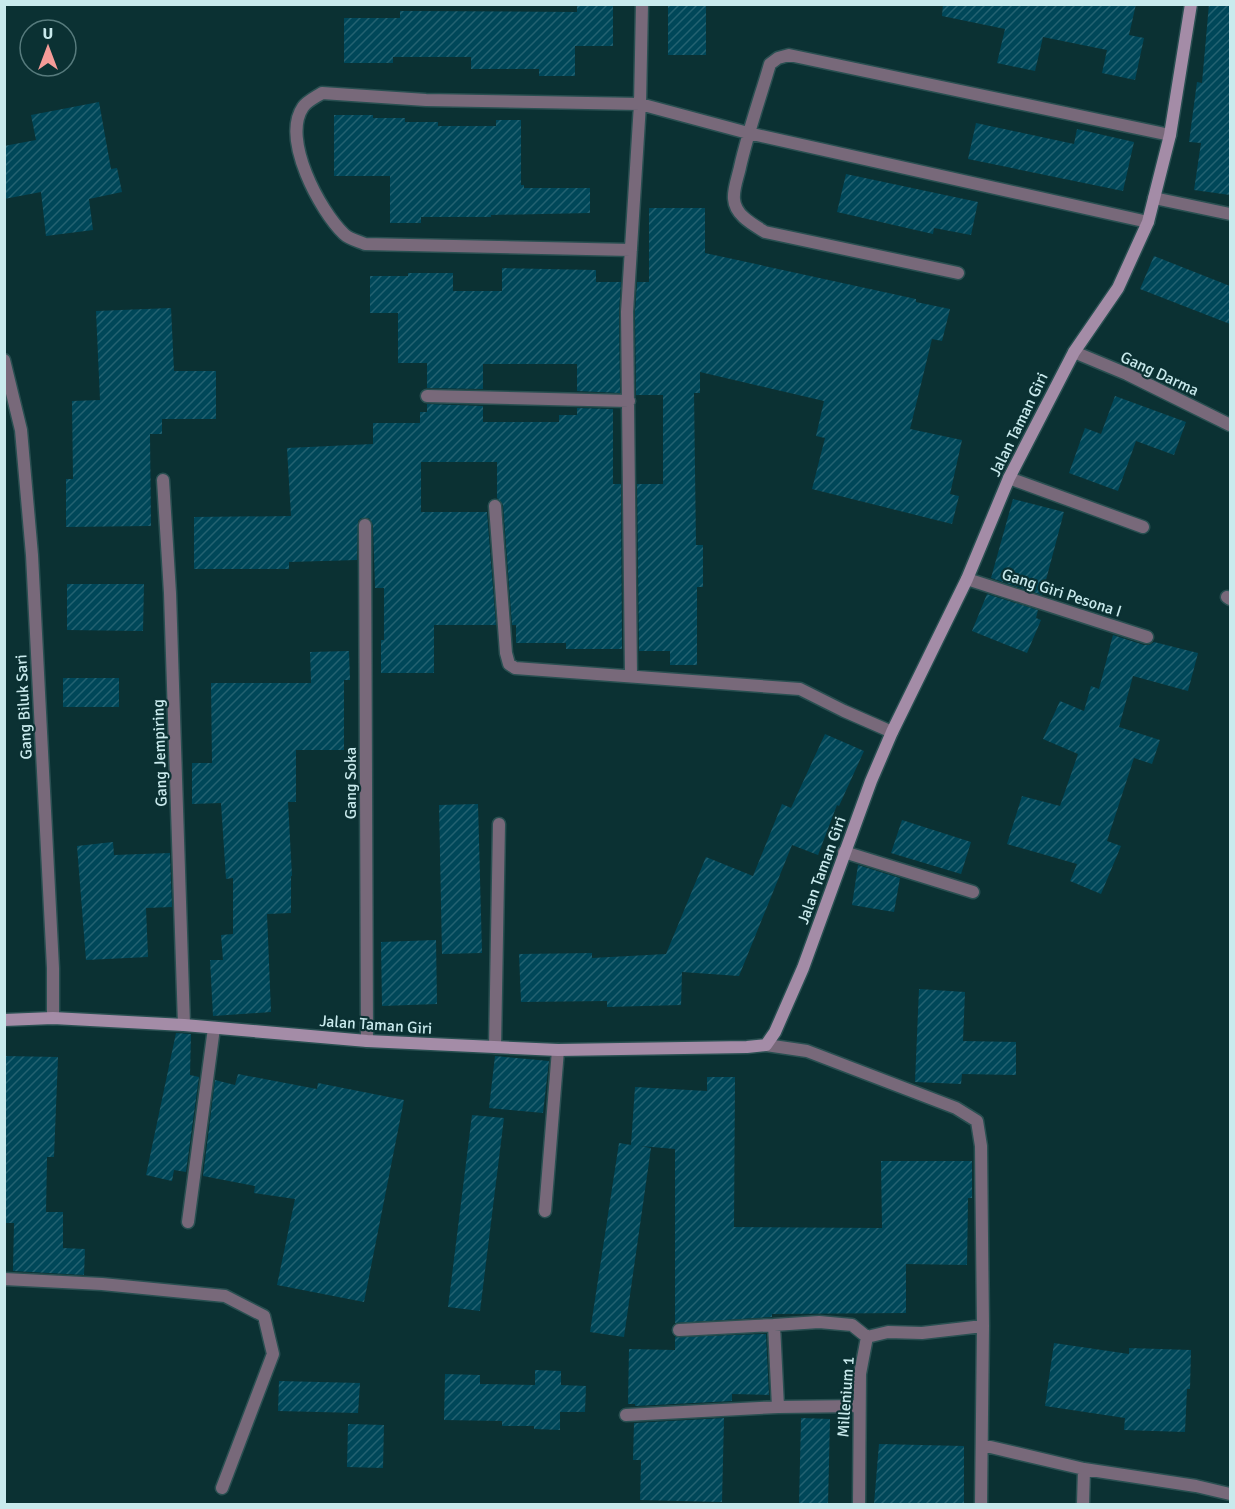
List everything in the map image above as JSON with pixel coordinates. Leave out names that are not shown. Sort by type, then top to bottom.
[{"type":"street","points":[[631,675],[627,312],[640,104],[642,4]]},
{"type":"street","name":"Jalan Taman Giri","points":[[4,1020],[53,1018],[184,1025],[368,1041],[558,1050],[766,1045],[775,1032],[803,968],[844,852],[892,732],[967,579],[1010,478],[1074,351],[1118,288],[1148,222],[1170,135],[1191,4]]},
{"type":"street","points":[[958,273],[765,232],[748,222],[738,210],[734,199],[748,133],[770,64],[778,58],[789,55],[1170,135]]},
{"type":"street","points":[[631,250],[365,244],[346,237],[328,216],[306,173],[299,150],[297,125],[303,107],[322,93],[426,100],[640,104],[748,133],[1148,222]]},
{"type":"street","points":[[1154,198],[1230,214]]},
{"type":"street","name":"Gang Darma","points":[[1074,351],[1230,425]]},
{"type":"street","name":"Gang Biluk Sari","points":[[4,360],[21,430],[32,555],[53,968],[53,1018]]},
{"type":"street","points":[[427,396],[629,401]]},
{"type":"street","points":[[1010,478],[1143,527]]},
{"type":"street","name":"Gang Jempiring","points":[[163,480],[171,604],[184,1025]]},
{"type":"street","points":[[495,506],[506,653],[509,664],[515,668],[800,689],[892,732]]},
{"type":"street","name":"Gang Soka","points":[[365,525],[368,1041]]},
{"type":"street","name":"Gang Giri Pesona I","points":[[967,579],[1147,638]]},
{"type":"street","points":[[495,1047],[499,824]]},
{"type":"street","points":[[844,852],[974,892]]},
{"type":"street","points":[[188,1222],[214,1028]]},
{"type":"street","points":[[766,1045],[807,1051],[956,1108],[977,1121],[981,1146],[983,1326],[981,1504]]},
{"type":"street","points":[[545,1211],[558,1050]]},
{"type":"street","points":[[4,1279],[102,1284],[225,1296],[264,1316],[273,1354],[222,1488]]},
{"type":"street","points":[[680,1330],[819,1322],[852,1325],[867,1337]]},
{"type":"street","points":[[774,1325],[778,1407]]},
{"type":"street","name":"Millenium 1","points":[[859,1504],[860,1374],[867,1337],[888,1332],[922,1333],[983,1326]]},
{"type":"street","points":[[627,1415],[778,1407],[859,1406]]},
{"type":"street","points":[[982,1445],[1084,1469],[1196,1486],[1230,1494]]},
{"type":"street","points":[[1083,1504],[1084,1469]]},
{"type":"building","points":[[577,4],[613,4],[613,46],[575,46],[575,76],[539,76],[539,69],[471,69],[471,57],[393,57],[393,63],[344,63],[344,18],[400,18],[400,11],[577,12]]},
{"type":"building","points":[[668,4],[706,4],[706,55],[668,55]]},
{"type":"building","points":[[943,4],[1136,4],[1129,35],[1144,38],[1135,80],[1102,73],[1107,50],[1043,37],[1035,71],[997,63],[1005,29],[942,16]]},
{"type":"building","points":[[1209,4],[1230,4],[1230,195],[1194,190],[1201,143],[1189,142],[1197,82],[1202,83]]},
{"type":"building","points":[[99,102],[111,169],[117,168],[122,192],[89,199],[93,230],[46,236],[41,192],[4,199],[4,146],[36,140],[31,115]]},
{"type":"building","points":[[334,115],[405,118],[405,122],[438,122],[438,126],[496,126],[496,120],[521,120],[521,185],[524,185],[524,188],[590,188],[590,213],[421,217],[421,223],[390,223],[390,176],[334,176]]},
{"type":"building","points":[[976,123],[1074,144],[1077,129],[1134,142],[1123,191],[968,159]]},
{"type":"building","points":[[846,174],[978,202],[971,235],[934,228],[933,234],[837,212]]},
{"type":"building","points":[[649,208],[705,208],[705,253],[916,299],[916,302],[950,309],[942,341],[932,339],[910,429],[962,440],[950,494],[959,496],[952,524],[812,489],[825,438],[816,436],[824,401],[700,372],[700,393],[694,393],[696,545],[703,545],[703,587],[697,587],[697,665],[670,665],[670,651],[639,651],[637,484],[663,484],[663,395],[636,395],[637,282],[649,282]]},
{"type":"building","points":[[1154,256],[1230,286],[1230,324],[1140,289]]},
{"type":"building","points":[[502,268],[596,270],[596,282],[621,282],[620,393],[577,391],[577,364],[483,364],[483,389],[427,388],[427,363],[398,363],[398,313],[370,313],[370,276],[453,273],[453,291],[502,291]]},
{"type":"building","points":[[171,308],[174,371],[216,371],[216,419],[162,419],[162,434],[150,434],[151,526],[66,527],[66,479],[73,479],[72,401],[100,400],[96,311]]},
{"type":"building","points":[[1115,396],[1186,422],[1174,455],[1136,441],[1118,491],[1069,473],[1085,428],[1101,434]]},
{"type":"building","points":[[427,404],[483,406],[483,422],[559,422],[559,415],[577,415],[577,408],[613,409],[613,484],[621,484],[622,649],[566,649],[566,643],[516,643],[516,625],[512,625],[503,505],[497,498],[497,462],[421,462],[421,512],[487,512],[496,625],[434,625],[434,673],[381,673],[381,640],[384,640],[384,588],[375,588],[373,525],[369,518],[361,518],[358,521],[357,560],[289,562],[289,569],[194,569],[194,517],[291,516],[287,448],[373,444],[373,423],[420,423],[420,412],[427,412]]},
{"type":"building","points":[[1013,499],[1064,512],[1042,595],[991,578]]},
{"type":"building","points":[[67,584],[144,584],[143,631],[67,630]]},
{"type":"building","points":[[987,594],[1038,610],[1036,618],[1041,620],[1027,653],[972,631]]},
{"type":"building","points":[[1113,635],[1144,645],[1154,642],[1198,653],[1188,691],[1133,676],[1119,727],[1160,740],[1152,764],[1134,758],[1107,841],[1121,846],[1101,894],[1070,881],[1077,864],[1007,844],[1022,796],[1060,806],[1078,754],[1043,739],[1060,701],[1084,711],[1091,686],[1099,689]]},
{"type":"building","points":[[349,651],[350,680],[344,680],[344,750],[296,750],[296,802],[288,802],[292,876],[291,913],[267,914],[271,1012],[213,1016],[210,960],[223,960],[221,935],[233,934],[233,878],[226,879],[221,803],[192,804],[192,763],[212,763],[211,683],[311,683],[310,652]]},
{"type":"building","points":[[63,678],[119,678],[119,707],[63,707]]},
{"type":"building","points":[[825,734],[864,751],[839,806],[837,805],[818,855],[792,845],[739,976],[682,972],[681,1005],[607,1007],[607,1001],[521,1002],[519,954],[592,953],[592,958],[666,954],[706,857],[753,876],[782,804],[791,808]]},
{"type":"building","points":[[478,804],[482,953],[442,954],[439,805]]},
{"type":"building","points":[[902,820],[971,842],[961,874],[891,853]]},
{"type":"building","points":[[113,842],[114,855],[170,853],[172,907],[146,908],[148,957],[86,960],[77,846]]},
{"type":"building","points":[[858,865],[900,878],[894,912],[852,905]]},
{"type":"building","points":[[436,940],[437,1004],[382,1006],[381,942]]},
{"type":"building","points":[[919,989],[965,992],[963,1041],[1016,1042],[1016,1075],[962,1074],[961,1084],[915,1082]]},
{"type":"building","points":[[176,1033],[191,1034],[190,1075],[199,1077],[186,1172],[174,1170],[172,1181],[146,1175]]},
{"type":"building","points":[[4,1056],[58,1057],[54,1157],[47,1157],[46,1212],[63,1212],[63,1248],[85,1249],[84,1275],[13,1271],[14,1223],[4,1223]]},
{"type":"building","points":[[495,1056],[549,1061],[543,1113],[489,1108]]},
{"type":"building","points":[[238,1074],[317,1089],[318,1083],[404,1100],[364,1302],[277,1285],[295,1199],[254,1193],[255,1186],[203,1176],[215,1080],[235,1085]]},
{"type":"building","points":[[707,1077],[735,1077],[734,1227],[882,1228],[881,1161],[972,1161],[972,1198],[968,1198],[967,1265],[906,1264],[906,1313],[772,1314],[772,1317],[675,1323],[675,1149],[640,1146],[651,1148],[624,1337],[590,1332],[619,1143],[631,1145],[635,1087],[707,1091]]},
{"type":"building","points":[[472,1115],[504,1118],[480,1311],[448,1307]]},
{"type":"building","points":[[766,1334],[769,1395],[732,1394],[732,1401],[635,1406],[635,1404],[628,1404],[629,1349],[675,1350],[675,1337]]},
{"type":"building","points":[[1054,1343],[1129,1354],[1129,1348],[1191,1350],[1190,1389],[1187,1389],[1185,1432],[1124,1430],[1125,1418],[1045,1406]]},
{"type":"building","points":[[535,1370],[561,1371],[561,1385],[586,1386],[585,1412],[560,1412],[560,1430],[534,1429],[534,1426],[502,1426],[502,1421],[444,1420],[445,1374],[480,1375],[480,1384],[535,1385]]},
{"type":"building","points":[[279,1381],[360,1383],[358,1413],[278,1411]]},
{"type":"building","points":[[724,1418],[722,1502],[640,1500],[641,1460],[633,1460],[634,1423]]},
{"type":"building","points":[[801,1418],[830,1419],[828,1504],[799,1504]]},
{"type":"building","points":[[348,1424],[384,1425],[383,1468],[347,1467]]},
{"type":"building","points":[[879,1444],[964,1446],[964,1504],[874,1504]]}]
